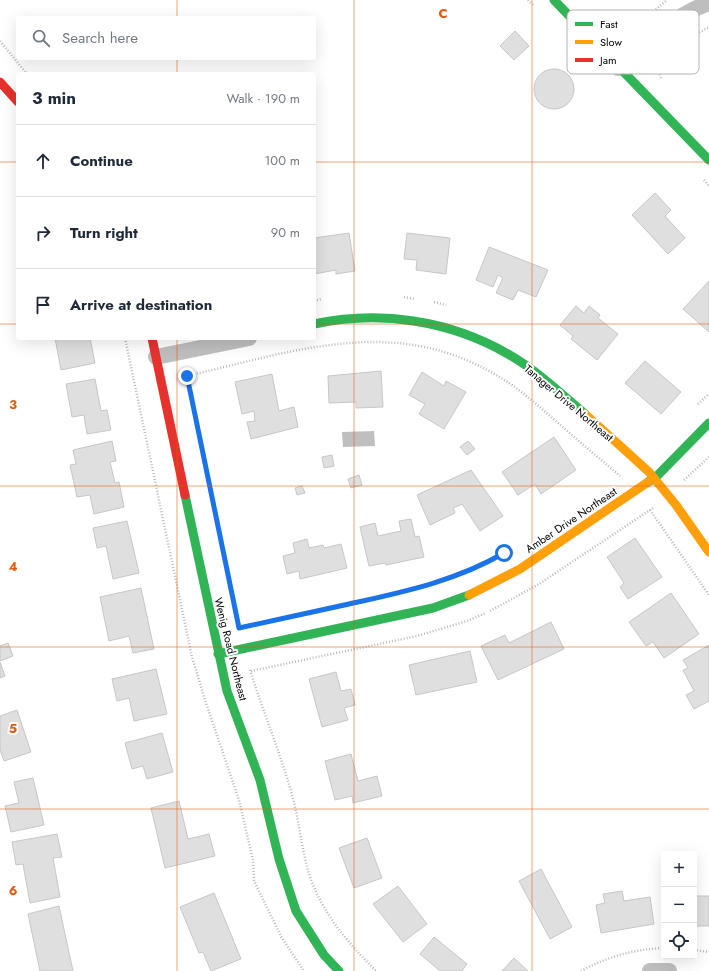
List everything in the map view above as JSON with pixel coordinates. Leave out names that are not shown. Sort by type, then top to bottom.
[{"type":"street","points":[[554,0],[567,14]]},
{"type":"street","points":[[691,10],[709,3]]},
{"type":"street","points":[[624,74],[709,160]]},
{"type":"street","points":[[0,82],[16,100]]},
{"type":"street","name":"Tanager Drive Northeast","points":[[316,324],[343,318],[388,318],[438,325],[485,341],[530,368],[655,478],[709,552]]},
{"type":"street","name":"Wenig Road Northeast","points":[[152,340],[227,691],[260,780],[279,860],[296,911],[324,955],[339,971]]},
{"type":"street","points":[[156,357],[239,340]]},
{"type":"street","name":"Amber Drive Northeast","points":[[218,654],[434,608],[478,592],[520,569],[655,478],[709,423]]},
{"type":"street","points":[[650,971],[669,971]]},
{"type":"path","points":[[655,10],[667,0]]},
{"type":"path","points":[[699,33],[709,27]]},
{"type":"path","points":[[0,41],[25,72]]},
{"type":"path","points":[[175,378],[314,347],[350,341],[380,341],[433,348],[479,365],[510,384],[623,479]]},
{"type":"path","points":[[185,365],[241,635]]},
{"type":"path","points":[[681,482],[709,457]]},
{"type":"path","points":[[613,480],[624,473]]},
{"type":"path","points":[[647,505],[709,595]]},
{"type":"path","points":[[389,595],[447,580]]},
{"type":"path","points":[[239,628],[247,626]]},
{"type":"path","points":[[250,667],[292,794],[306,861],[312,881],[333,923],[344,938],[376,971]]},
{"type":"path","points":[[581,971],[612,956],[661,948]]},
{"type":"path","points":[[697,950],[709,952]]},
{"type":"shaded area","points":[[374,431],[375,446],[343,447],[342,432]]},
{"type":"building","points":[[515,31],[529,46],[514,60],[500,46]]},
{"type":"building","points":[[558,69],[565,72],[571,78],[574,89],[573,97],[565,106],[558,109],[550,109],[543,106],[535,97],[534,85],[537,78],[546,70]]},
{"type":"building","points":[[655,193],[671,210],[665,216],[685,238],[668,254],[632,215]]},
{"type":"building","points":[[349,233],[355,271],[336,274],[336,270],[316,274],[316,238]]},
{"type":"building","points":[[407,233],[450,238],[446,274],[416,270],[417,260],[404,259]]},
{"type":"building","points":[[489,247],[548,270],[536,297],[518,290],[513,300],[496,293],[503,278],[498,275],[493,287],[476,280]]},
{"type":"building","points":[[709,281],[709,332],[683,309]]},
{"type":"building","points":[[576,306],[584,313],[589,306],[600,315],[598,318],[618,334],[597,360],[571,339],[573,336],[560,325]]},
{"type":"building","points":[[55,340],[90,340],[95,363],[61,370]]},
{"type":"building","points":[[645,361],[681,392],[661,414],[625,383]]},
{"type":"building","points":[[381,371],[383,407],[356,408],[356,402],[329,403],[328,376]]},
{"type":"building","points":[[422,372],[444,386],[446,381],[466,392],[444,429],[419,414],[425,404],[409,395]]},
{"type":"building","points":[[272,374],[279,411],[294,407],[298,427],[251,439],[247,422],[255,421],[254,411],[242,414],[235,382]]},
{"type":"building","points":[[95,379],[101,411],[107,410],[111,430],[87,434],[84,415],[72,417],[66,384]]},
{"type":"building","points":[[554,437],[576,470],[541,494],[535,484],[518,495],[502,472]]},
{"type":"building","points":[[112,441],[116,461],[110,462],[115,483],[119,482],[124,507],[94,514],[90,495],[77,497],[70,465],[76,464],[73,450]]},
{"type":"building","points":[[468,441],[475,449],[467,455],[460,447]]},
{"type":"building","points":[[332,455],[334,466],[324,468],[322,457]]},
{"type":"building","points":[[471,470],[503,516],[480,531],[462,504],[453,508],[455,513],[430,525],[417,495]]},
{"type":"building","points":[[359,475],[362,485],[351,488],[348,479]]},
{"type":"building","points":[[302,486],[305,493],[297,495],[295,488]]},
{"type":"building","points":[[411,519],[415,537],[419,536],[424,557],[386,565],[385,563],[369,566],[360,527],[375,523],[378,536],[401,531],[399,521]]},
{"type":"building","points":[[127,521],[139,573],[113,579],[106,546],[97,548],[93,528]]},
{"type":"building","points":[[635,538],[662,577],[628,599],[620,587],[624,583],[607,557]]},
{"type":"building","points":[[307,539],[309,548],[323,545],[324,548],[341,544],[347,568],[300,579],[299,571],[287,574],[283,556],[295,553],[293,543]]},
{"type":"building","points":[[141,588],[154,649],[133,653],[129,636],[109,641],[100,597]]},
{"type":"building","points":[[671,593],[699,634],[664,658],[653,642],[646,646],[629,622]]},
{"type":"building","points":[[551,622],[564,649],[498,680],[481,646],[505,635],[509,643]]},
{"type":"building","points":[[8,643],[13,656],[0,661],[0,646]]},
{"type":"building","points":[[709,645],[709,701],[694,709],[686,695],[694,691],[683,670],[688,668],[683,660]]},
{"type":"building","points":[[470,651],[477,682],[416,695],[409,665]]},
{"type":"building","points":[[0,662],[5,676],[0,678]]},
{"type":"building","points":[[156,669],[167,714],[134,721],[129,698],[117,701],[112,679]]},
{"type":"building","points":[[336,672],[341,691],[351,689],[355,705],[344,708],[348,720],[322,727],[309,679]]},
{"type":"building","points":[[17,710],[31,752],[4,761],[0,750],[0,716]]},
{"type":"building","points":[[162,733],[173,772],[147,779],[143,766],[132,769],[125,743]]},
{"type":"building","points":[[351,754],[358,781],[377,776],[382,796],[353,803],[352,796],[335,800],[325,761]]},
{"type":"building","points":[[33,778],[44,825],[11,832],[5,806],[19,803],[14,782]]},
{"type":"building","points":[[179,801],[188,839],[209,834],[215,856],[165,868],[151,808]]},
{"type":"building","points":[[57,834],[62,857],[53,858],[60,897],[30,903],[23,864],[16,865],[12,842]]},
{"type":"building","points":[[367,838],[382,878],[354,888],[339,848]]},
{"type":"building","points":[[541,869],[572,927],[550,939],[519,881]]},
{"type":"building","points":[[398,886],[427,924],[403,942],[373,904]]},
{"type":"building","points":[[622,891],[624,901],[650,897],[654,924],[601,933],[596,905],[605,903],[603,894]]},
{"type":"building","points":[[214,893],[241,959],[211,971],[203,952],[199,953],[180,907]]},
{"type":"building","points":[[697,896],[709,896],[709,926],[697,926]]},
{"type":"building","points":[[59,906],[73,971],[40,971],[28,914]]},
{"type":"building","points":[[434,937],[467,964],[462,971],[440,971],[420,954]]},
{"type":"building","points":[[514,958],[528,971],[502,971]]},
{"type":"traffic: fast","points":[[554,0],[567,13]]},
{"type":"traffic: fast","points":[[626,74],[709,160]]},
{"type":"traffic: fast","points":[[316,324],[364,318],[389,318],[414,321],[462,333],[485,342],[518,360],[548,382],[585,414]]},
{"type":"traffic: fast","points":[[648,482],[655,478],[709,423]]},
{"type":"traffic: fast","points":[[185,495],[227,691],[260,780],[279,859],[296,911],[324,955],[339,971]]},
{"type":"traffic: fast","points":[[218,654],[433,608],[469,595]]},
{"type":"traffic: slow","points":[[585,414],[649,472],[676,505],[709,552]]},
{"type":"traffic: slow","points":[[469,595],[520,569],[648,482]]},
{"type":"traffic: jam","points":[[0,82],[16,100]]},
{"type":"traffic: jam","points":[[152,340],[185,495]]},
{"type":"route","points":[[187,376],[239,628],[382,597],[447,580],[489,562],[504,553]]}]
